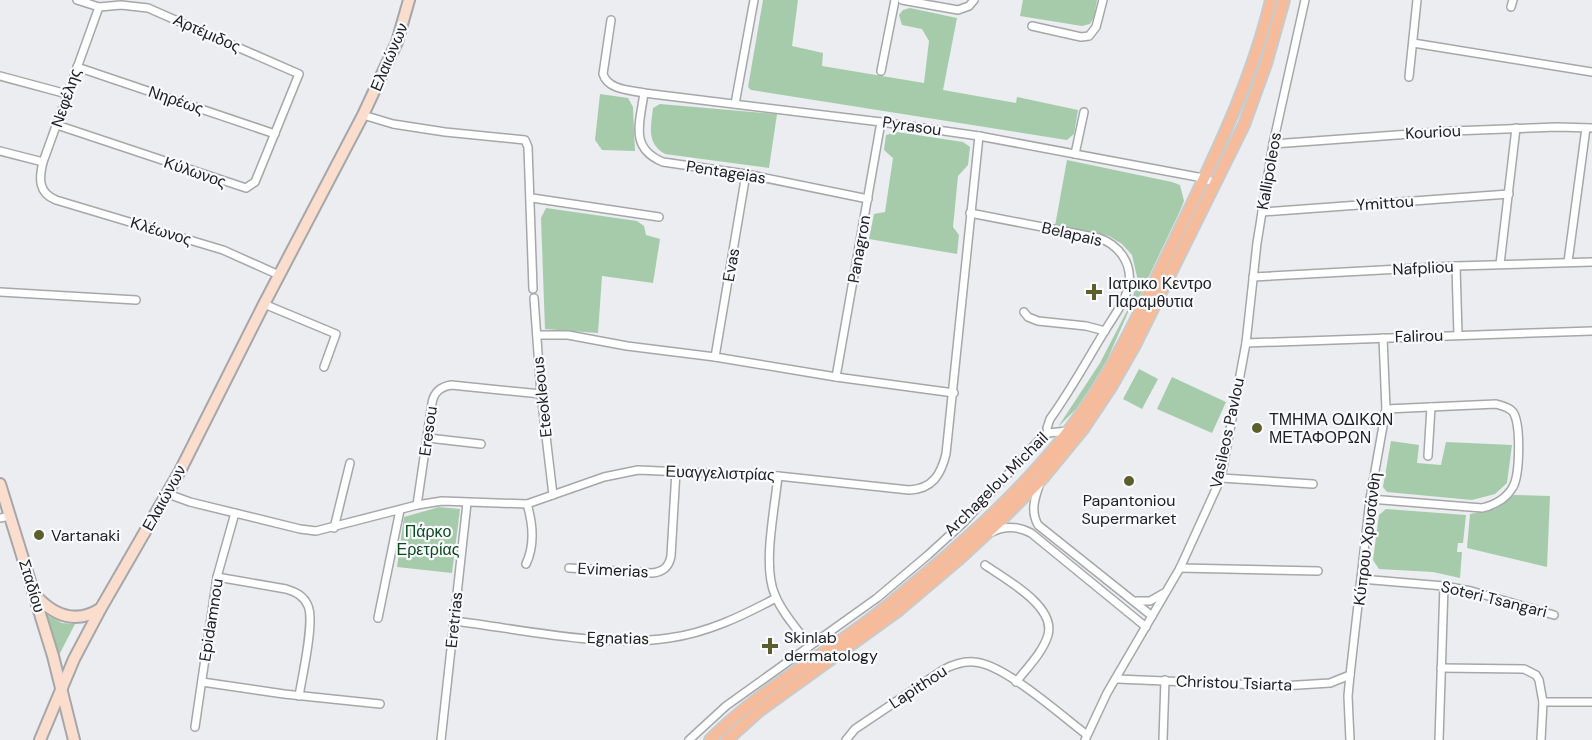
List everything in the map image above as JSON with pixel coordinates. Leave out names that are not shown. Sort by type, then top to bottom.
[{"type":"main road","name":"Ελαιώνων","points":[[40,740],[60,689],[101,608],[168,494],[363,115],[397,42],[409,0]]},
{"type":"main road","name":"Archagelou Michail","points":[[710,740],[771,689],[891,603],[942,560],[1011,495],[1053,451],[1104,379],[1131,328],[1230,121],[1254,62],[1271,0]]},
{"type":"main road","name":"Archagelou Michail","points":[[727,740],[759,711],[899,610],[982,538],[1042,479],[1083,429],[1112,387],[1244,125],[1266,64],[1284,0]]},
{"type":"main road","name":"Σταδίου","points":[[0,484],[5,517],[35,595],[74,740]]},
{"type":"main road","points":[[35,595],[51,610],[69,618],[87,616],[101,608]]},
{"type":"street","name":"Αρτέμιδος","points":[[77,0],[99,8],[121,5],[148,8],[299,74]]},
{"type":"street","points":[[735,104],[754,0]]},
{"type":"street","points":[[881,70],[895,0]]},
{"type":"street","points":[[902,0],[958,10],[969,6],[974,0]]},
{"type":"street","points":[[1032,26],[1081,37],[1092,34],[1103,0]]},
{"type":"street","name":"Kallipoleos","points":[[1246,343],[1253,277],[1273,144],[1305,0]]},
{"type":"street","points":[[1409,77],[1417,0]]},
{"type":"street","name":"Νεφέλης","points":[[42,190],[39,177],[43,162],[99,8]]},
{"type":"street","name":"Pyrasou","points":[[611,20],[603,74],[607,82],[615,86],[644,93],[979,136],[1203,178],[1215,183]]},
{"type":"street","points":[[1413,43],[1592,72]]},
{"type":"street","name":"Νηρέως","points":[[77,67],[275,134]]},
{"type":"street","name":"Κύλωνος","points":[[57,125],[242,188],[249,187],[255,182],[299,74]]},
{"type":"street","points":[[0,76],[67,94]]},
{"type":"street","name":"Pentageias","points":[[644,93],[639,130],[640,140],[644,150],[651,157],[663,162],[746,174],[868,199]]},
{"type":"street","points":[[1075,154],[1084,112]]},
{"type":"street","points":[[363,115],[393,124],[525,140],[528,147],[531,198],[533,289]]},
{"type":"street","name":"Panagron","points":[[836,377],[881,122]]},
{"type":"street","points":[[1500,264],[1516,128]]},
{"type":"street","name":"Kouriou","points":[[1273,144],[1516,128],[1589,128]]},
{"type":"street","points":[[1568,262],[1589,128]]},
{"type":"street","name":"Ευαγγελιστρίας","points":[[168,494],[190,502],[307,531],[334,528],[417,505],[442,501],[527,504],[615,474],[638,470],[778,476],[909,490],[927,487],[934,481],[943,465],[954,393],[979,136]]},
{"type":"street","points":[[0,151],[43,162]]},
{"type":"street","name":"Evas","points":[[715,357],[746,174]]},
{"type":"street","name":"Κλέωνος","points":[[42,190],[56,200],[223,250],[279,275]]},
{"type":"street","name":"Ymittou","points":[[1262,212],[1509,194]]},
{"type":"street","points":[[531,198],[659,217]]},
{"type":"street","name":"Belapais","points":[[970,213],[1099,238],[1115,246],[1122,254],[1126,264],[1129,284],[1117,311],[1070,391],[1050,419],[1048,433]]},
{"type":"street","name":"Nafpliou","points":[[1253,277],[1500,264],[1592,262]]},
{"type":"street","points":[[1456,266],[1458,335]]},
{"type":"street","points":[[0,292],[136,300]]},
{"type":"street","name":"Eteokleous","points":[[534,298],[541,394],[553,495]]},
{"type":"street","points":[[264,304],[336,334],[324,367]]},
{"type":"street","points":[[1024,312],[1028,317],[1038,321],[1086,326],[1104,331]]},
{"type":"street","name":"Falirou","points":[[1246,343],[1592,331]]},
{"type":"street","points":[[537,335],[568,335],[627,346],[954,393]]},
{"type":"street","name":"Κύπρου Χρυσάνθη","points":[[1350,740],[1348,696],[1350,675],[1370,499],[1386,409],[1383,338]]},
{"type":"street","name":"Vasileos Pavlou","points":[[1086,737],[1107,693],[1180,568],[1221,478],[1246,343]]},
{"type":"street","name":"Eresou","points":[[417,505],[433,398],[436,392],[451,385],[541,394]]},
{"type":"street","points":[[1370,499],[1482,508],[1496,503],[1512,488],[1517,473],[1516,419],[1512,411],[1504,406],[1496,404],[1386,409]]},
{"type":"street","points":[[1428,456],[1431,407]]},
{"type":"street","points":[[688,740],[726,706],[877,598],[928,555],[963,523],[1034,445],[1048,433],[1068,431]]},
{"type":"street","points":[[428,438],[481,444]]},
{"type":"street","points":[[334,528],[350,463]]},
{"type":"street","name":"Evimerias","points":[[569,568],[651,573],[667,567],[671,556],[676,471]]},
{"type":"street","points":[[778,476],[770,578],[776,598],[809,645]]},
{"type":"street","points":[[1221,478],[1313,484]]},
{"type":"street","points":[[1042,479],[1033,502],[1038,525],[1152,616]]},
{"type":"street","name":"Eretrias","points":[[440,739],[467,503]]},
{"type":"street","points":[[526,564],[532,547],[532,528],[527,504]]},
{"type":"street","points":[[378,618],[400,510]]},
{"type":"street","name":"Epidamnou","points":[[195,727],[217,578],[235,513]]},
{"type":"street","points":[[982,538],[1006,527],[1025,530],[1146,627]]},
{"type":"street","points":[[985,565],[1036,602],[1044,611],[1048,624],[1048,635],[1043,647],[1016,682]]},
{"type":"street","points":[[1180,568],[1318,571]]},
{"type":"street","points":[[217,578],[286,589],[295,592],[308,604],[310,622],[298,696]]},
{"type":"street","name":"Soteri Tsangari","points":[[1361,579],[1444,586],[1471,591],[1554,615]]},
{"type":"street","points":[[1439,740],[1444,586]]},
{"type":"street","points":[[1133,601],[1150,601],[1166,592]]},
{"type":"street","name":"Egnatias","points":[[454,621],[595,640],[668,639],[731,620],[776,598]]},
{"type":"street","name":"Lapithou","points":[[846,740],[855,729],[943,670],[957,663],[973,662],[988,665],[1016,682],[1086,737]]},
{"type":"street","points":[[1442,668],[1531,671],[1539,680],[1543,702],[1542,740]]},
{"type":"street","name":"Christou Tsiarta","points":[[1117,679],[1282,686],[1330,683],[1350,675]]},
{"type":"street","points":[[1163,740],[1165,680]]},
{"type":"street","points":[[202,682],[380,705]]},
{"type":"street","points":[[1543,702],[1592,702]]},
{"type":"green space","points":[[763,0],[798,0],[792,46],[823,53],[822,66],[924,83],[929,41],[922,29],[902,25],[899,15],[903,10],[910,8],[957,18],[943,90],[1016,103],[1017,97],[1078,110],[1074,134],[1067,140],[751,90],[748,87]]},
{"type":"green space","points":[[1023,0],[1097,0],[1094,17],[1090,24],[1082,26],[1020,16]]},
{"type":"green space","points":[[600,94],[628,98],[633,107],[635,151],[602,150],[595,140]]},
{"type":"green space","points":[[660,104],[777,114],[769,168],[665,154],[655,145],[651,134],[653,108]]},
{"type":"green space","points":[[897,132],[963,142],[970,147],[968,165],[958,176],[953,227],[959,235],[957,254],[869,239],[874,214],[885,212],[893,158],[884,150],[886,135]]},
{"type":"green space","points":[[1067,160],[1172,182],[1180,185],[1184,201],[1140,295],[1130,308],[1103,369],[1076,409],[1058,427],[1100,363],[1130,305],[1138,281],[1132,255],[1122,244],[1109,236],[1055,226]]},
{"type":"green space","points":[[546,208],[637,221],[644,226],[646,235],[660,239],[653,283],[602,276],[598,333],[545,329],[541,218]]},
{"type":"green space","points":[[1139,369],[1158,379],[1142,409],[1123,399]]},
{"type":"green space","points":[[1172,377],[1226,402],[1212,433],[1157,409]]},
{"type":"green space","points":[[1391,441],[1419,445],[1417,463],[1441,465],[1446,442],[1512,445],[1507,483],[1495,494],[1472,500],[1387,492],[1383,487]]},
{"type":"green space","points":[[1514,495],[1550,496],[1547,567],[1467,548],[1470,514],[1495,509]]},
{"type":"green space","name":"Πάρκο Ερετρίας","points":[[439,507],[460,509],[452,573],[397,567],[404,517]]},
{"type":"green space","points":[[1386,509],[1466,515],[1463,543],[1458,543],[1457,552],[1462,552],[1460,578],[1433,572],[1379,569],[1373,560],[1379,515]]},
{"type":"green space","points":[[45,614],[62,623],[75,624],[58,657]]},
{"type":"place","name":"Ιατρικο Κεντρο Παραμθυτια","points":[[1094,292]]},
{"type":"place","name":"ΤΜΗΜΑ ΟΔΙΚΩΝ ΜΕΤΑΦΟΡΩΝ","points":[[1257,428]]},
{"type":"place","name":"Papantoniou Supermarket","points":[[1129,481]]},
{"type":"place","name":"Vartanaki","points":[[39,535]]},
{"type":"place","name":"Skinlab dermatology","points":[[770,646]]}]
